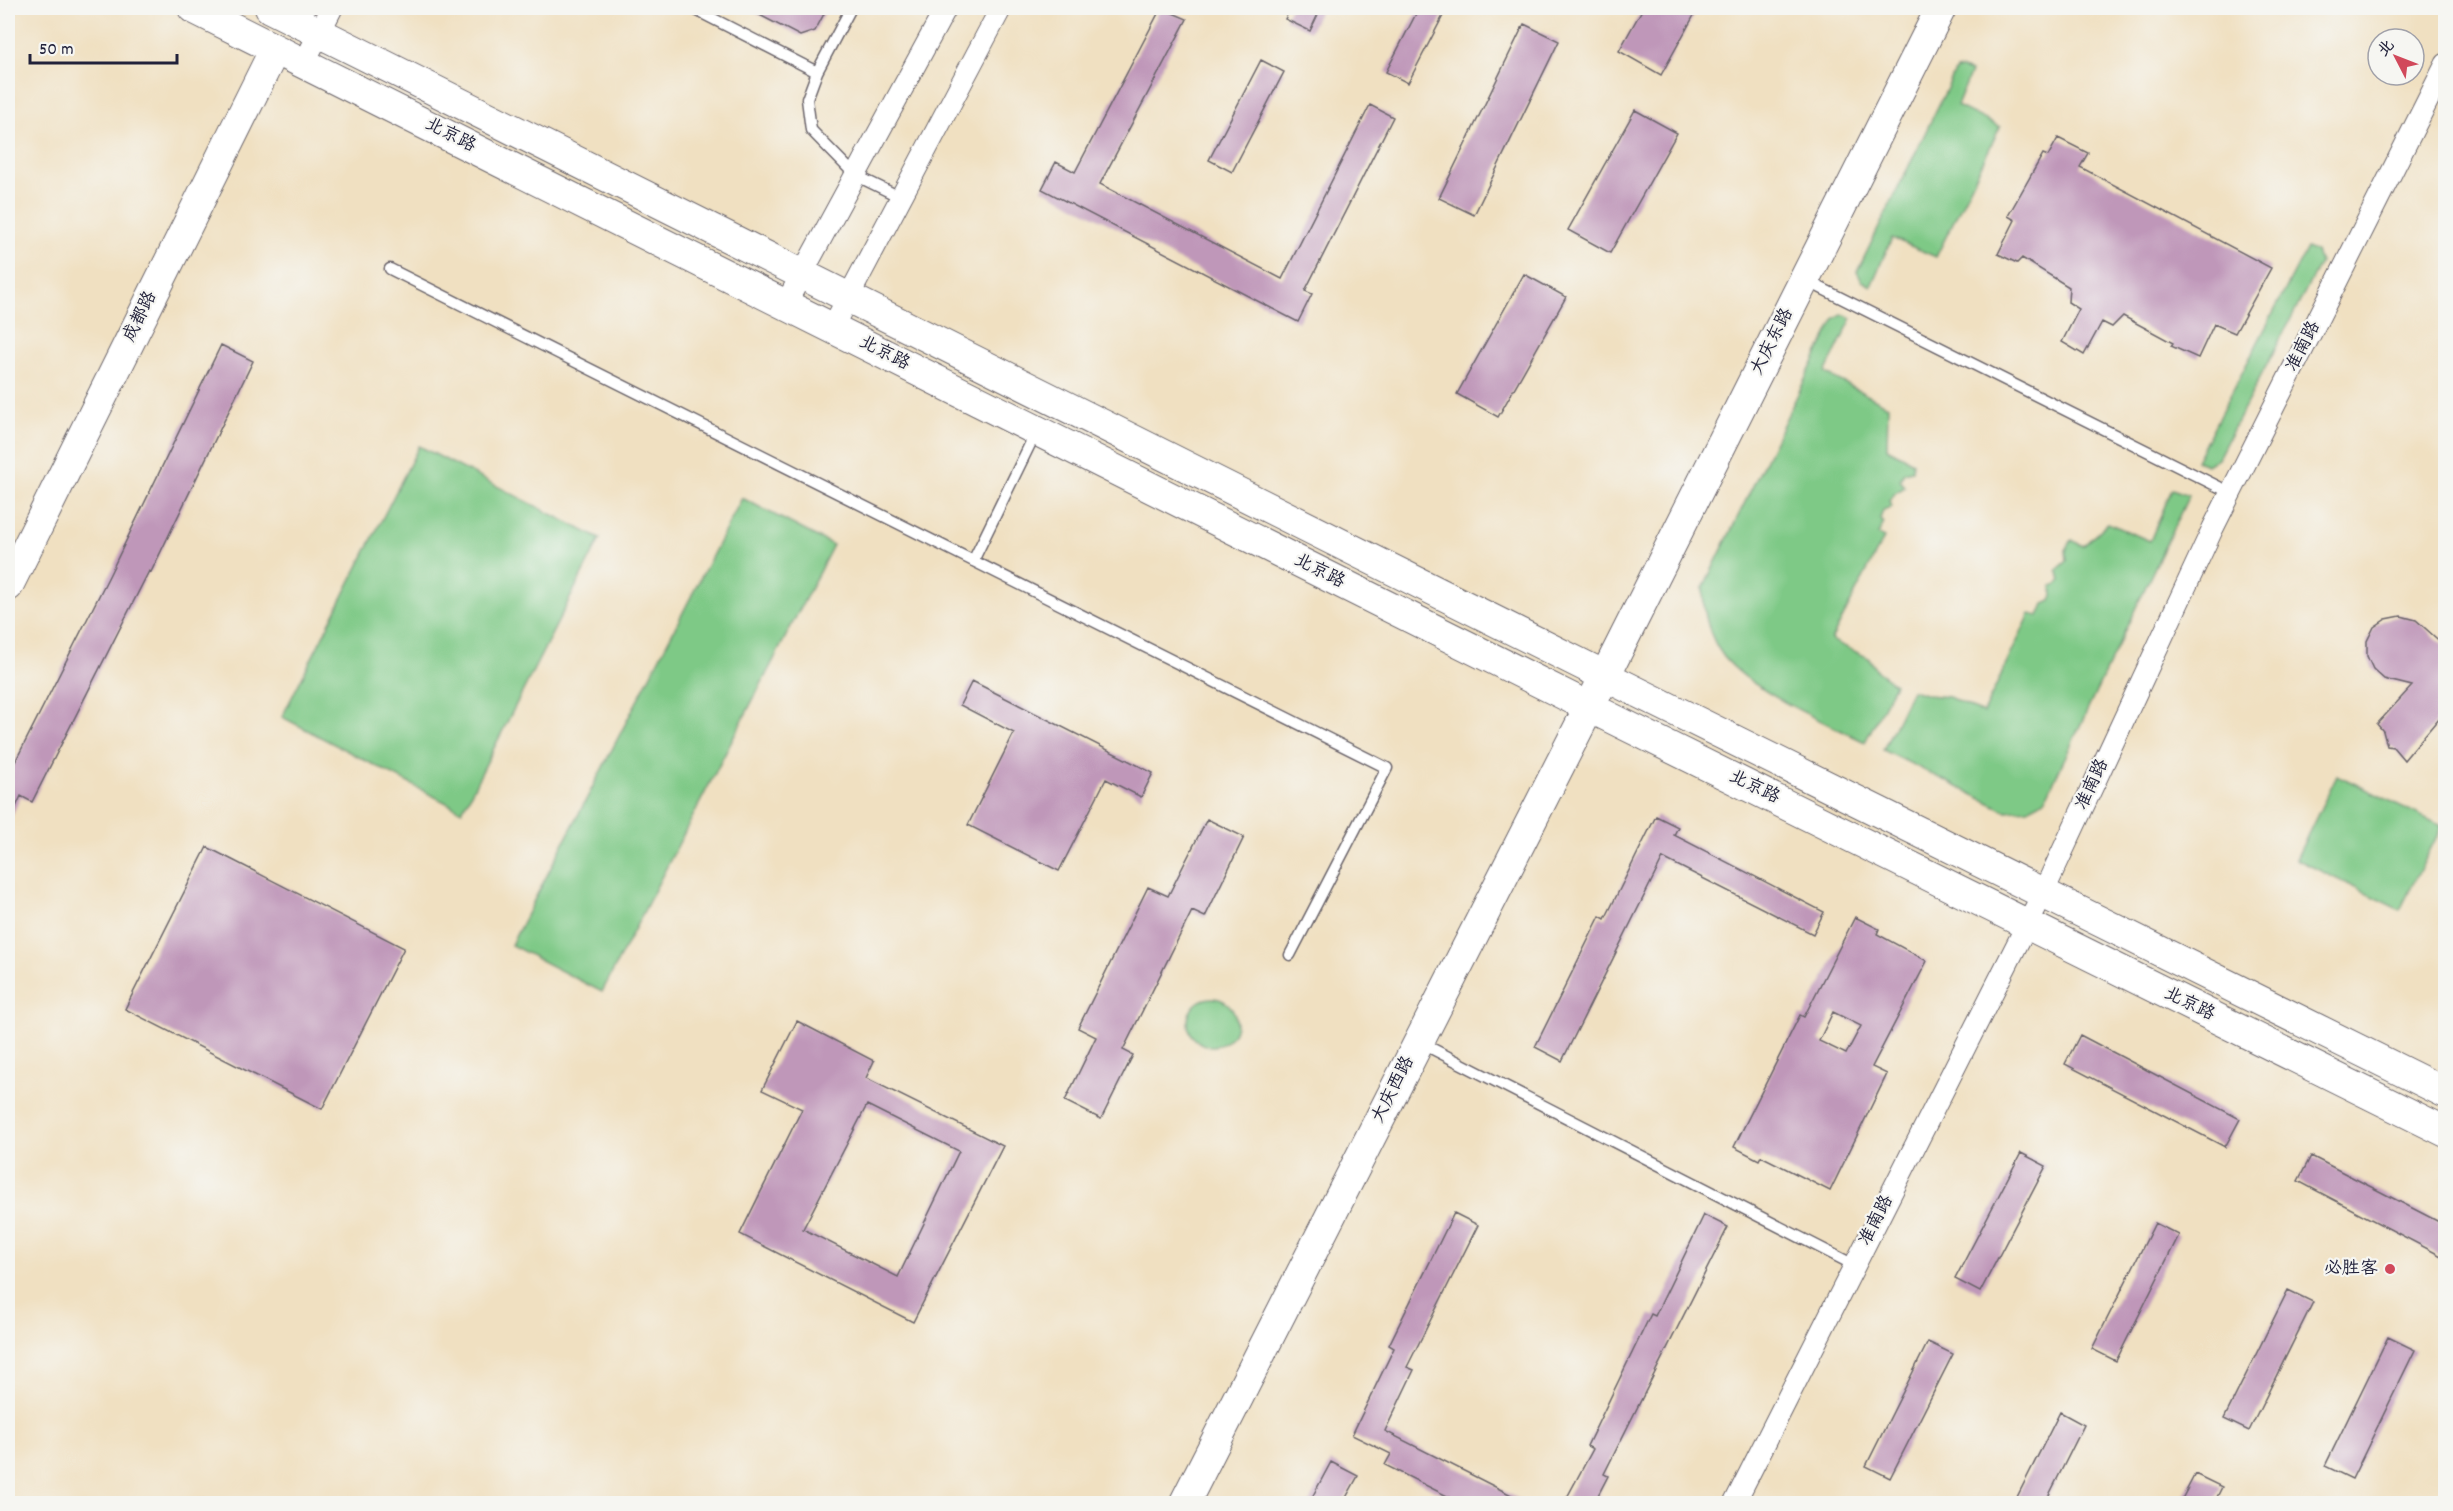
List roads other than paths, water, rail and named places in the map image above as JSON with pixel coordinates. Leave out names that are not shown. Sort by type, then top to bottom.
[{"type":"main road","name":"北京路","points":[[194,8],[1589,707],[2445,1132]]},
{"type":"main road","name":"北京路","points":[[270,8],[325,20],[802,274],[2445,1093]]},
{"type":"main road","name":"大庆东路","points":[[1605,676],[1941,8]]},
{"type":"main road","name":"成都路","points":[[11,569],[275,49]]},
{"type":"main road","name":"大庆西路","points":[[1184,1503],[1605,676]]},
{"type":"street","points":[[785,305],[946,8]]},
{"type":"street","points":[[832,328],[1001,8]]},
{"type":"street","points":[[304,63],[325,20]]},
{"type":"street","name":"准南路","points":[[1734,1503],[2043,893],[2231,493],[2445,64]]},
{"type":"lane","points":[[692,8],[817,72]]},
{"type":"lane","points":[[851,8],[817,72],[807,99],[811,130],[855,175],[900,197]]},
{"type":"lane","points":[[390,269],[1387,768],[1290,955]]},
{"type":"lane","points":[[1804,279],[2231,493]]},
{"type":"lane","points":[[972,561],[1037,431]]},
{"type":"lane","points":[[1418,1042],[1854,1265]]},
{"type":"place","name":"必胜客","points":[[2390,1269]]}]
